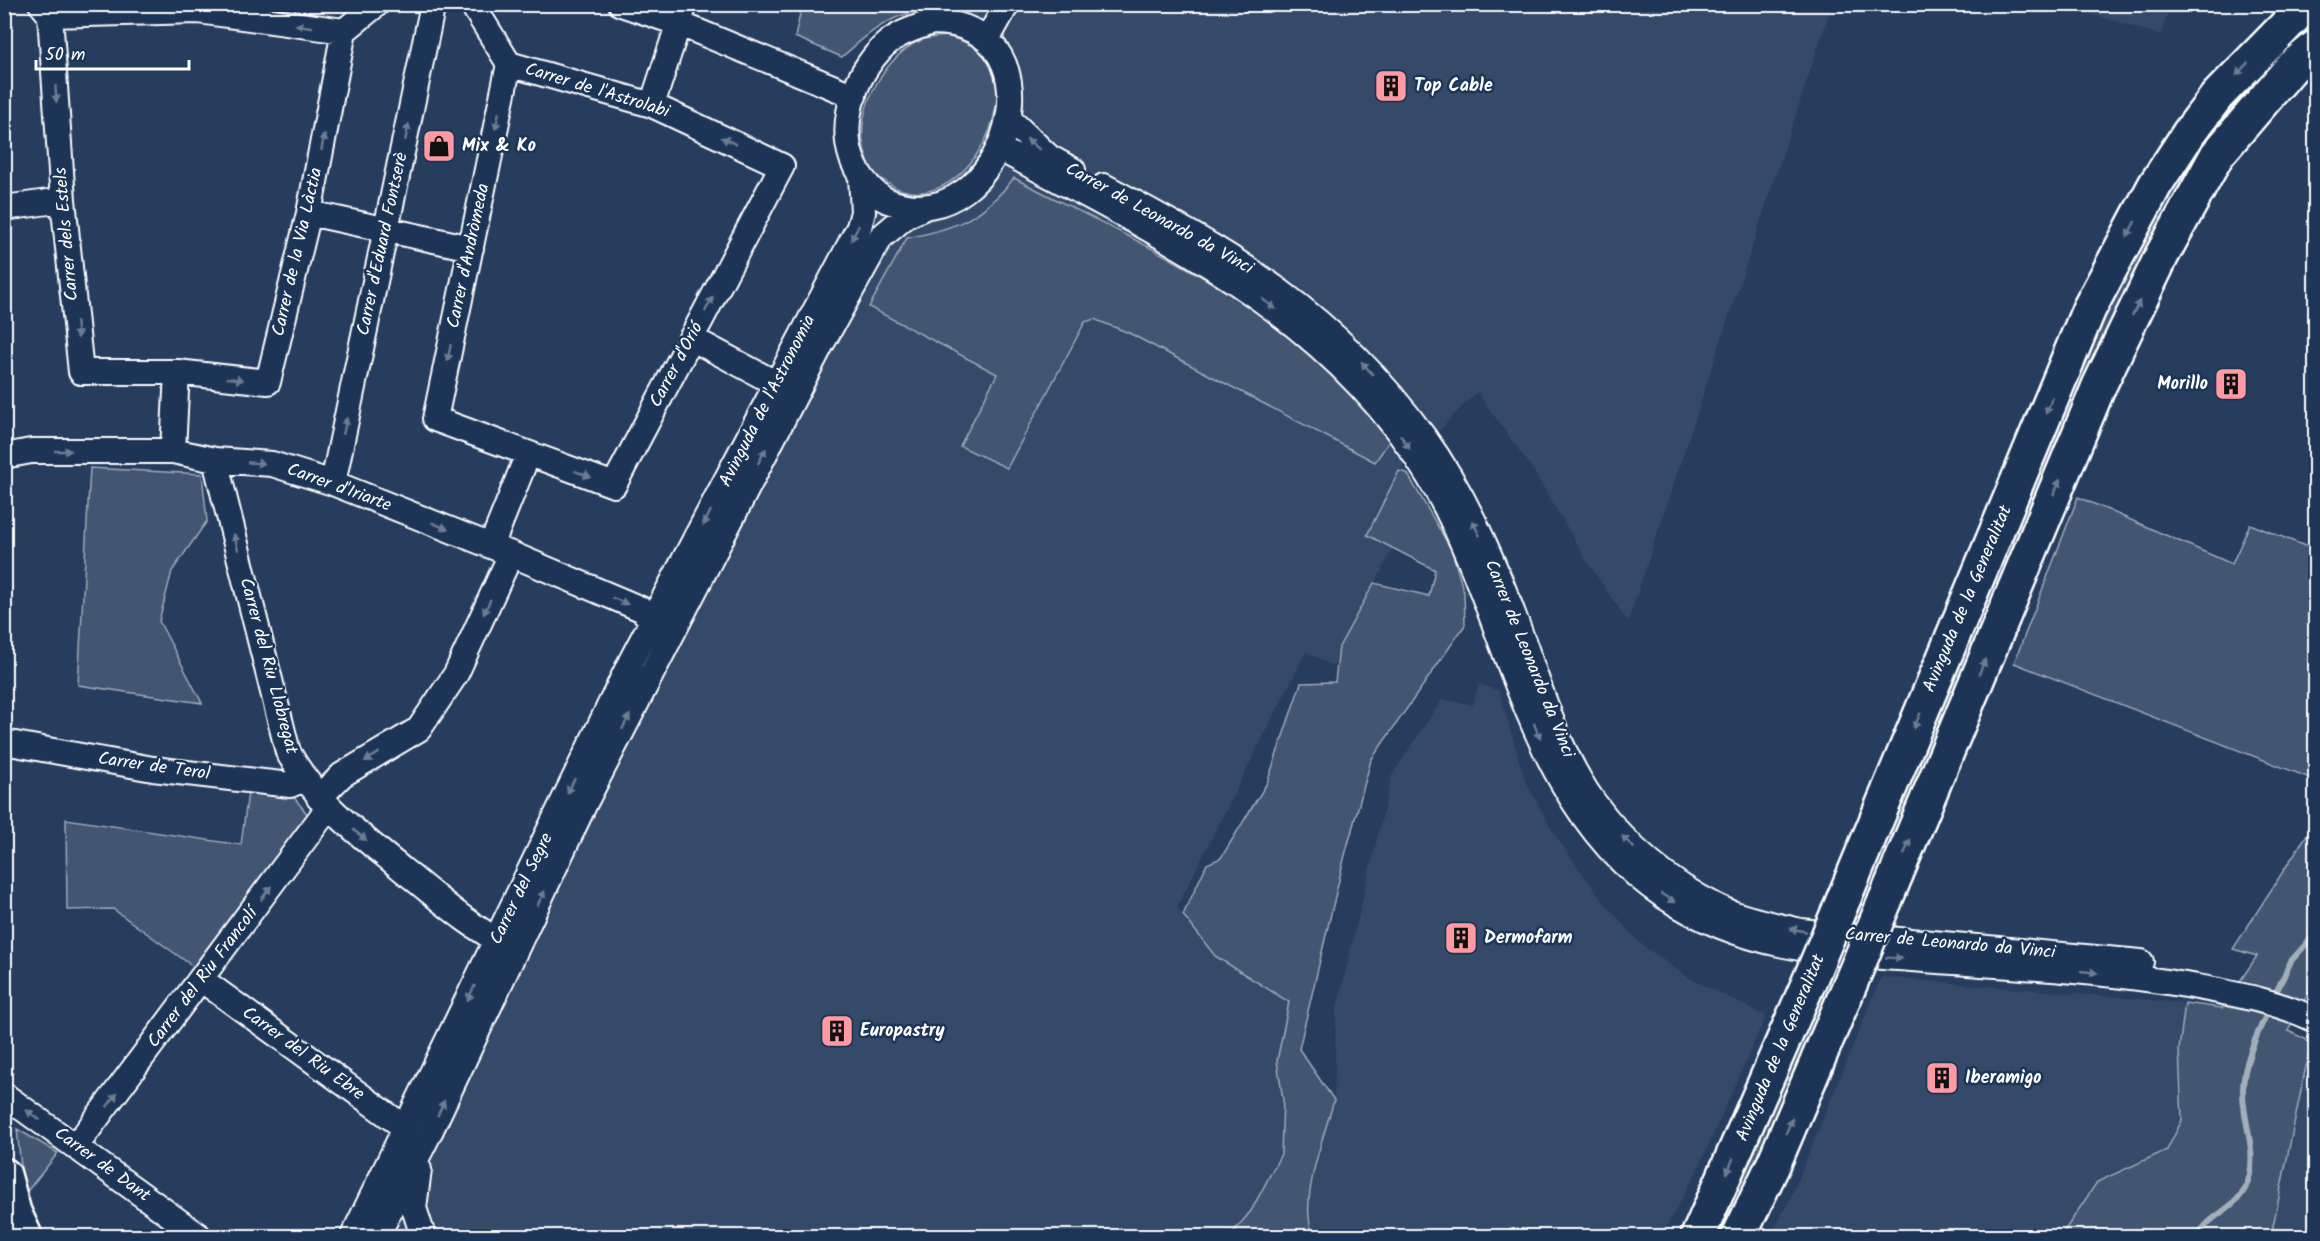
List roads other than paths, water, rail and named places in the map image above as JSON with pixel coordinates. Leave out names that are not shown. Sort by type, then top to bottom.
[{"type":"street","points":[[46,10],[199,8],[351,26],[377,4]]},
{"type":"street","name":"Carrer d'Eduard Fontserè","points":[[333,483],[434,4]]},
{"type":"street","points":[[472,4],[509,64]]},
{"type":"street","points":[[621,4],[682,14],[854,96]]},
{"type":"street","points":[[987,40],[1007,4]]},
{"type":"street","name":"Avinguda de la Generalitat","points":[[1698,1236],[1811,978],[2088,309],[2155,185],[2189,133],[2217,96],[2287,16],[2307,4]]},
{"type":"street","name":"Carrer dels Estels","points":[[46,10],[81,372],[177,372]]},
{"type":"street","points":[[652,105],[682,14]]},
{"type":"street","points":[[932,22],[960,24],[987,40],[997,51],[1007,72],[1011,98],[1010,120],[1000,149],[964,190],[943,202],[925,207],[903,206],[886,200],[872,190],[861,177],[853,163],[847,143],[847,121],[854,96],[880,50],[902,32],[932,22]]},
{"type":"street","name":"Carrer de la Via Làctia","points":[[177,372],[268,382],[351,26]]},
{"type":"street","points":[[1739,1236],[1774,1163],[1851,982],[2099,386],[2162,255],[2217,155],[2292,67],[2316,47]]},
{"type":"street","name":"Carrer de l'Astrolabi","points":[[509,64],[652,105],[782,166]]},
{"type":"street","name":"Carrer d'Andròmeda","points":[[509,64],[435,419],[528,453]]},
{"type":"street","name":"Carrer de Leonardo da Vinci","points":[[1010,120],[1049,157],[1194,235],[1262,277],[1322,322],[1349,347],[1390,393],[1426,440],[1477,529],[1515,621],[1550,716],[1573,767],[1591,799],[1617,831],[1648,862],[1681,887],[1720,908],[1749,919],[1800,931],[2106,957],[2228,985],[2308,1008]]},
{"type":"street","name":"Carrer de Leonardo da Vinci","points":[[1000,149],[1168,240],[1257,295],[1336,360],[1393,424],[1429,476],[1459,533],[1544,747],[1562,783],[1583,817],[1611,850],[1663,896],[1726,929],[1792,948],[2228,985]]},
{"type":"street","name":"Carrer d'Orió","points":[[528,453],[614,485],[782,166]]},
{"type":"street","name":"Avinguda de l'Astronomia","points":[[652,620],[859,226],[863,212],[861,177]]},
{"type":"street","points":[[4,208],[63,200]]},
{"type":"street","name":"Avinguda de l'Astronomia","points":[[688,602],[753,473],[873,249],[891,226],[925,207]]},
{"type":"street","points":[[309,213],[471,249]]},
{"type":"street","points":[[691,338],[777,384]]},
{"type":"street","points":[[173,451],[177,372]]},
{"type":"street","name":"Carrer d'Iriarte","points":[[4,456],[31,452],[173,451],[215,460],[272,464],[333,483],[501,550],[641,609],[652,620]]},
{"type":"street","name":"Carrer del Riu Francolí","points":[[76,1146],[202,980],[342,775],[419,729],[456,674],[501,550],[528,453]]},
{"type":"street","name":"Carrer del Riu Llobregat","points":[[215,460],[288,752],[303,779],[324,803],[468,923],[506,946]]},
{"type":"street","name":"Carrer del Segre","points":[[352,1236],[404,1127],[586,801],[688,602]]},
{"type":"street","name":"Carrer del Segre","points":[[377,1236],[429,1134],[506,946],[652,620]]},
{"type":"street","name":"Carrer de Terol","points":[[4,742],[153,769],[290,785],[303,779]]},
{"type":"street","name":"Carrer del Riu Ebre","points":[[202,980],[404,1127]]},
{"type":"street","name":"Carrer de Dant","points":[[4,1095],[199,1236]]},
{"type":"street","name":"Carrer del Segre","points":[[423,1236],[414,1208],[414,1188],[429,1134]]},
{"type":"street","name":"Carrer del Segre","points":[[377,1236],[376,1213],[390,1158]]},
{"type":"street","points":[[4,1174],[14,1212],[25,1236]]},
{"type":"street","points":[[377,1236],[394,1232],[412,1236]]},
{"type":"waterway","points":[[2274,997],[2291,961],[2316,933]]},
{"type":"waterway","points":[[2198,1236],[2209,1222],[2237,1199],[2247,1184],[2251,1150],[2243,1082],[2251,1050],[2269,1009]]},
{"type":"place","name":"Top Cable","points":[[1391,86]]},
{"type":"place","name":"Mix & Ko","points":[[439,146]]},
{"type":"place","name":"Morillo","points":[[2231,384]]},
{"type":"place","name":"Dermofarm","points":[[1461,938]]},
{"type":"place","name":"Europastry","points":[[837,1031]]},
{"type":"place","name":"Iberamigo","points":[[1942,1078]]}]
